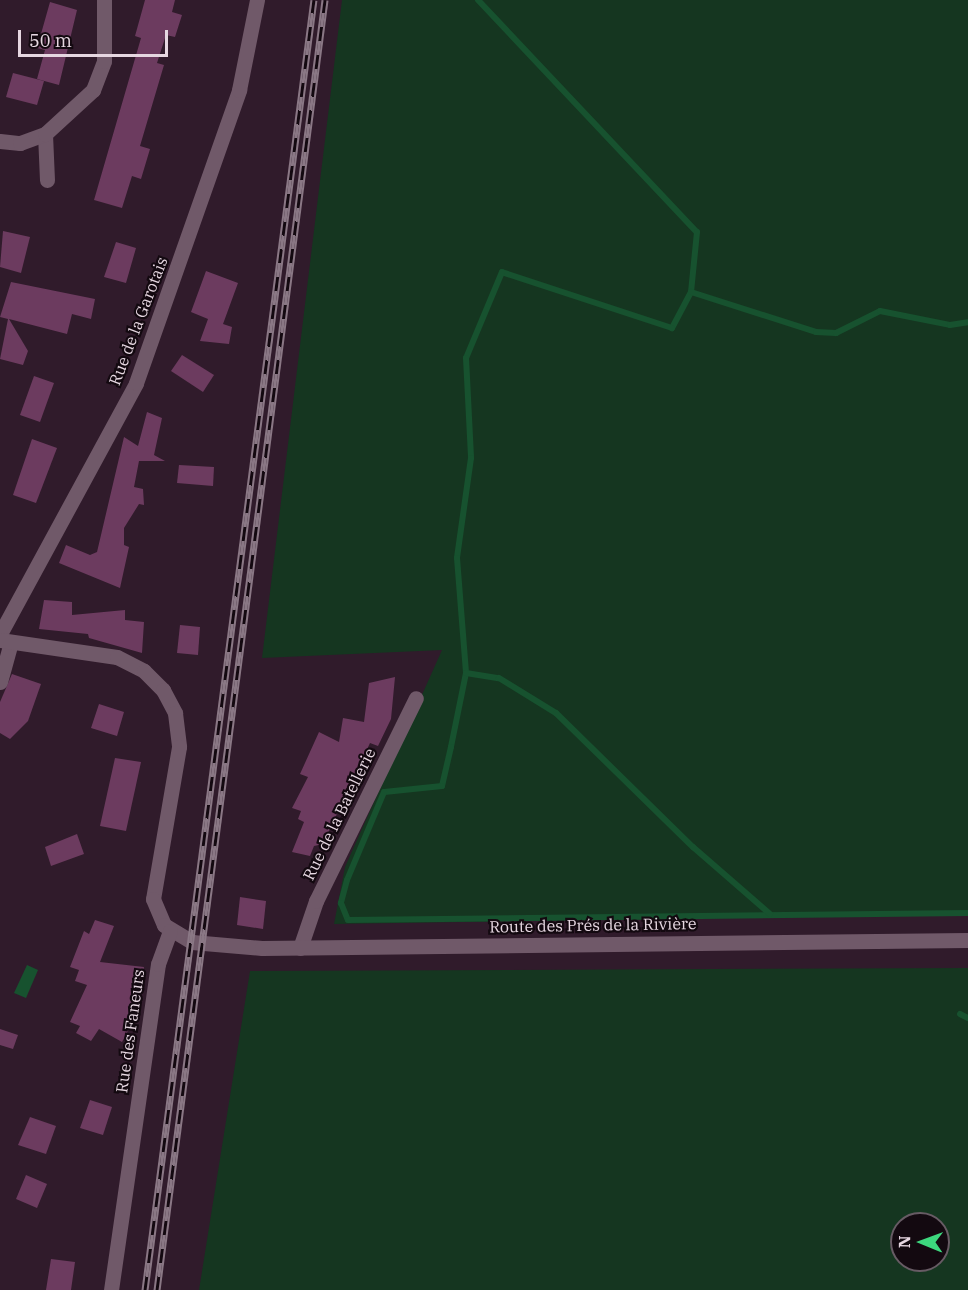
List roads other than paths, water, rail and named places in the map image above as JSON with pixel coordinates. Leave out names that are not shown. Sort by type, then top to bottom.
[{"type":"street","points":[[0,141],[20,143],[45,134],[93,90],[104,61],[104,0]]},
{"type":"street","name":"Rue de la Garotais","points":[[0,682],[4,639],[136,383],[239,90],[257,0]]},
{"type":"street","points":[[45,134],[46,180]]},
{"type":"street","points":[[4,639],[90,652],[133,663],[158,684],[175,713],[179,733],[176,768],[153,899],[170,931]]},
{"type":"street","name":"Rue de la Batellerie","points":[[300,948],[316,901],[416,698]]},
{"type":"street","name":"Route des Prés de la Rivière","points":[[170,931],[192,942],[218,946],[300,948],[968,940]]},
{"type":"street","name":"Rue des Faneurs","points":[[111,1290],[158,964],[170,931]]},
{"type":"waterway","points":[[478,0],[697,232],[691,292],[672,328],[502,272],[466,358],[471,458],[457,558],[466,673],[442,786],[384,792],[347,880],[341,903],[348,920],[968,913]]},
{"type":"waterway","points":[[691,292],[816,332],[836,333],[880,311],[950,325],[968,322]]},
{"type":"waterway","points":[[466,673],[499,678],[556,713],[693,847],[770,914]]},
{"type":"waterway","points":[[960,1014],[968,1018]]},
{"type":"railway","points":[[145,1290],[314,0]]},
{"type":"railway","points":[[157,1290],[325,0]]}]
